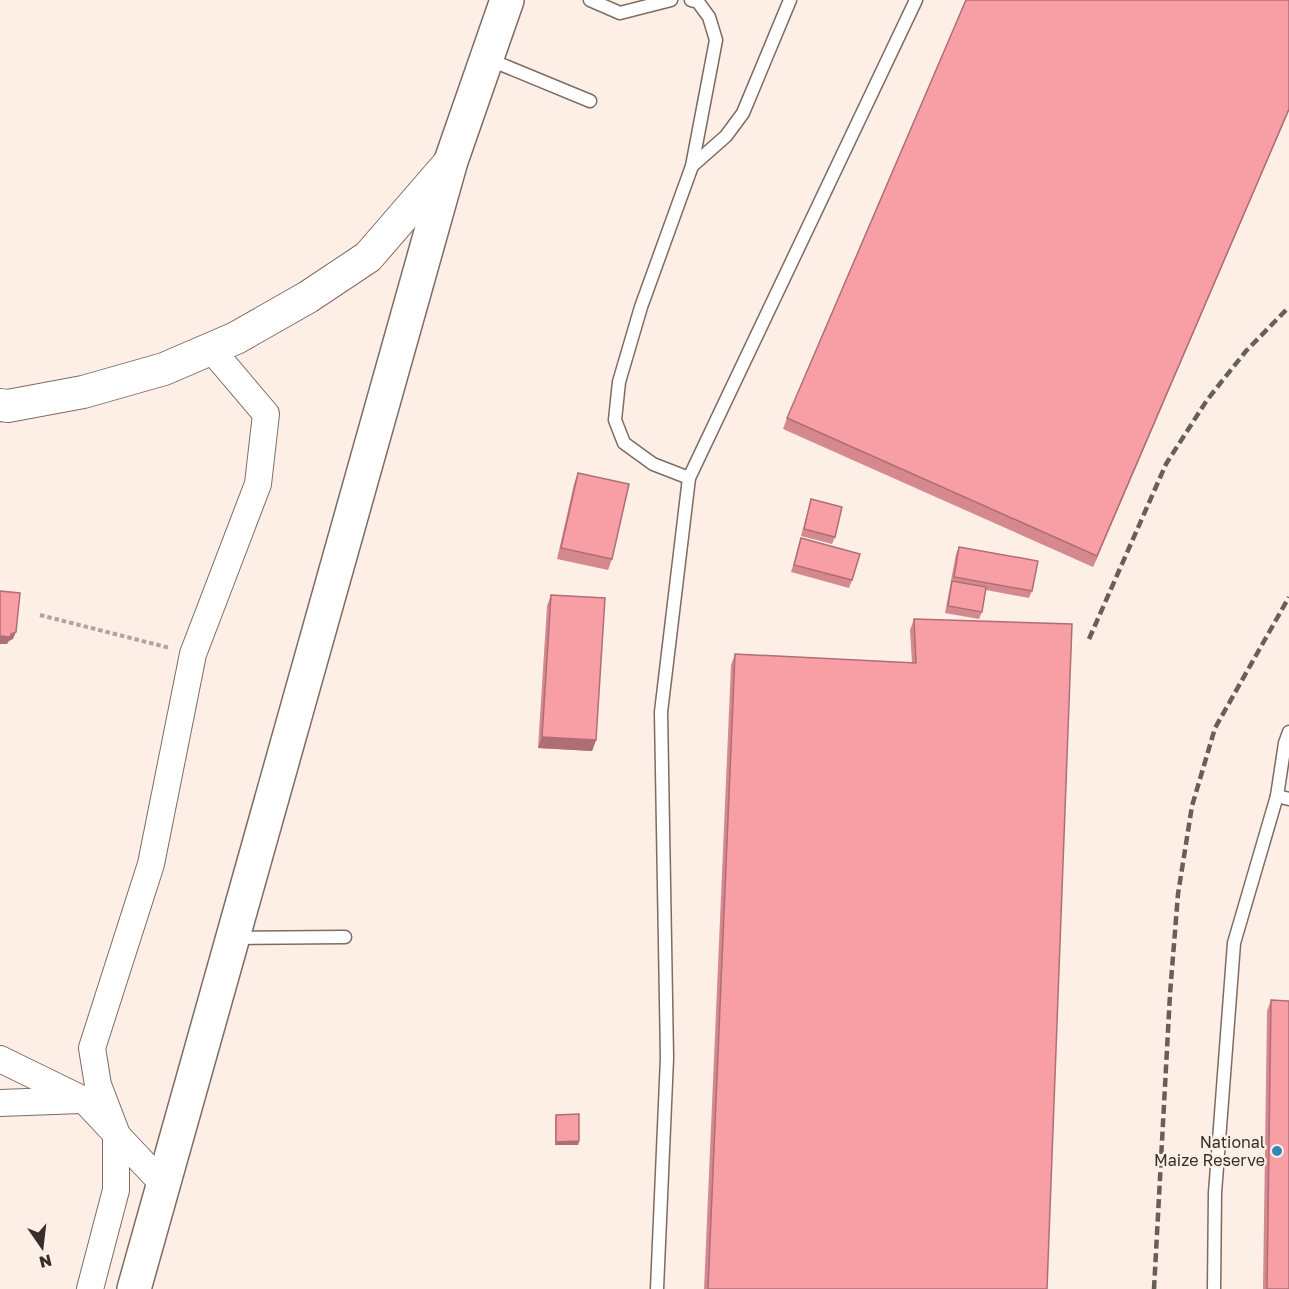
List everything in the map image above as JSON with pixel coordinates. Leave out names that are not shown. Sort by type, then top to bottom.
[{"type":"highway","points":[[134,1289],[451,161],[507,0]]},
{"type":"street","points":[[0,405],[8,406],[83,392],[164,369],[236,338],[308,297],[368,257],[451,161]]},
{"type":"street","points":[[90,1289],[116,1190],[116,1132],[98,1085],[92,1048],[151,864],[194,654],[258,484],[266,414],[211,349]]},
{"type":"street","points":[[0,1059],[84,1100],[163,1184]]},
{"type":"street","points":[[0,1104],[84,1100]]},
{"type":"lane","points":[[590,0],[620,13],[671,0]]},
{"type":"lane","points":[[690,478],[653,464],[624,443],[615,420],[619,382],[638,318],[692,166],[716,39],[709,17],[698,2],[691,0]]},
{"type":"lane","points":[[692,166],[726,136],[743,113],[790,0]]},
{"type":"lane","points":[[657,1289],[668,1058],[661,712],[690,478],[916,0]]},
{"type":"lane","points":[[487,58],[590,101]]},
{"type":"lane","points":[[1214,1289],[1215,1193],[1234,943],[1283,798],[1285,743],[1289,732]]},
{"type":"lane","points":[[232,938],[345,937]]},
{"type":"path","points":[[40,615],[194,654]]},
{"type":"building","points":[[966,0],[1289,0],[1289,109],[1097,556],[787,418]]},
{"type":"building","points":[[578,473],[629,484],[612,559],[561,548]]},
{"type":"building","points":[[811,499],[842,507],[835,537],[804,529]]},
{"type":"building","points":[[801,538],[860,554],[852,580],[794,565]]},
{"type":"building","points":[[959,547],[1038,561],[1032,591],[954,577]]},
{"type":"building","points":[[952,581],[986,587],[982,612],[948,606]]},
{"type":"building","points":[[0,591],[20,593],[16,632],[10,637],[0,636]]},
{"type":"building","points":[[551,595],[605,598],[596,740],[542,737]]},
{"type":"building","points":[[914,619],[1072,624],[1047,1289],[708,1289],[735,654],[916,663]]},
{"type":"building","name":"National Maize Reserve","points":[[1271,1000],[1289,1001],[1289,1289],[1267,1289]]},
{"type":"building","points":[[579,1114],[579,1141],[556,1142],[556,1115]]},
{"type":"railway","points":[[1089,639],[1166,464],[1207,400],[1246,351],[1289,307]]},
{"type":"railway","points":[[1154,1289],[1170,994],[1178,894],[1192,806],[1215,728],[1289,597]]},
{"type":"place","name":"National Maize Reserve","points":[[1277,1151]]}]
